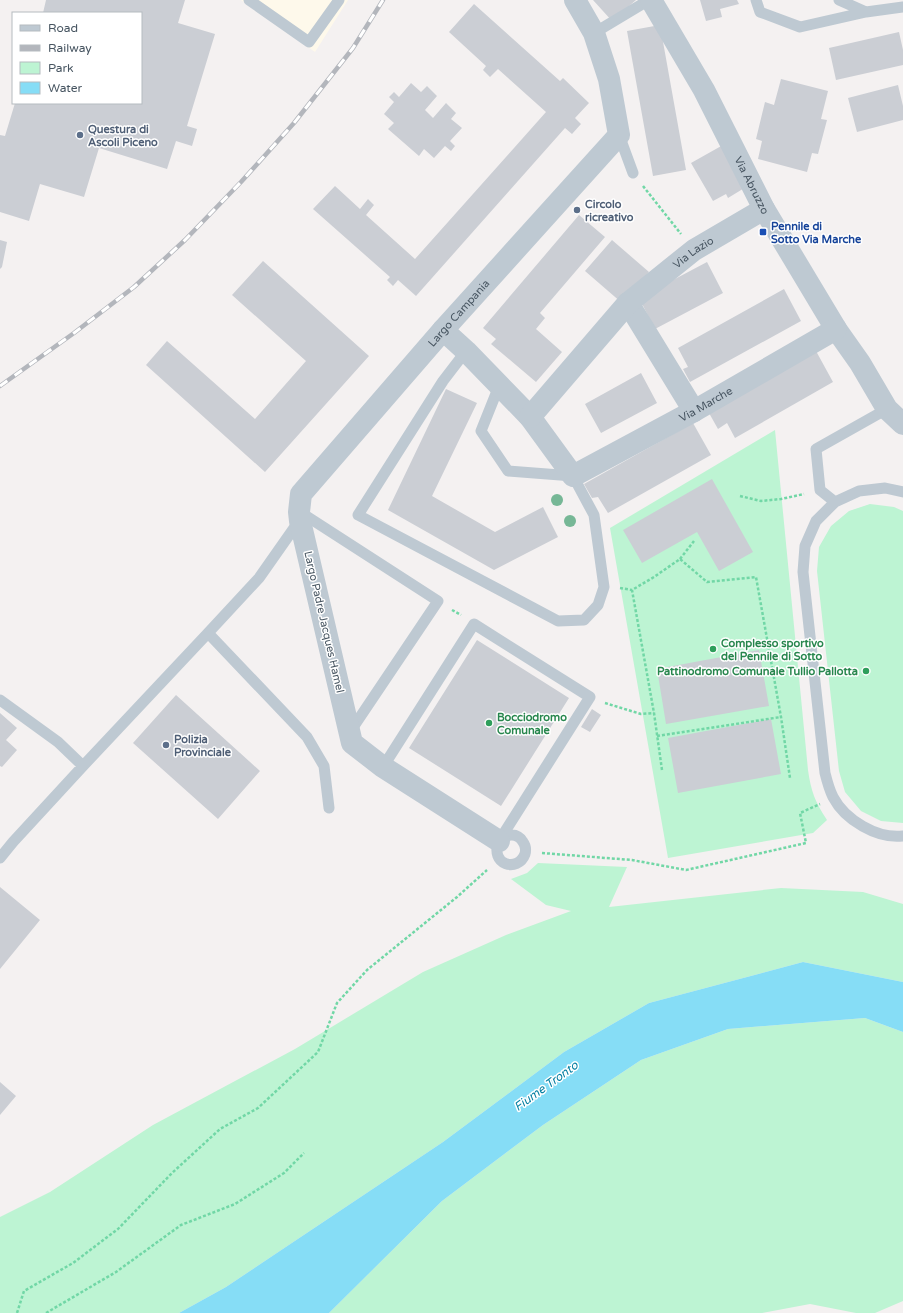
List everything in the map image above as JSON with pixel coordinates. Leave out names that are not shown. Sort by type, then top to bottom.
[{"type":"street","points":[[575,0],[594,33],[609,79],[619,135]]},
{"type":"street","name":"Via Abruzzo","points":[[650,0],[704,90],[764,209],[836,329],[895,417]]},
{"type":"street","name":"Largo Campania","points":[[300,509],[443,330],[619,135]]},
{"type":"street","name":"Via Lazio","points":[[530,418],[628,303],[694,250],[764,209]]},
{"type":"street","points":[[628,303],[694,410]]},
{"type":"street","name":"Via Marche","points":[[573,476],[694,410],[836,329]]},
{"type":"street","points":[[443,330],[466,351],[530,418],[573,476]]},
{"type":"street","name":"Largo Padre Jacques Hamel","points":[[300,509],[352,743],[499,850]]},
{"type":"lane","points":[[249,0],[309,42],[339,0]]},
{"type":"lane","points":[[594,33],[650,0]]},
{"type":"lane","points":[[756,0],[760,12],[800,27],[866,12],[903,7]]},
{"type":"lane","points":[[839,0],[866,12]]},
{"type":"lane","points":[[619,135],[633,173]]},
{"type":"lane","points":[[466,351],[443,381],[358,515],[558,621],[584,620],[598,605],[604,587],[594,515],[573,476],[508,471],[481,431],[499,386]]},
{"type":"lane","points":[[835,502],[820,490],[816,449],[895,417]]},
{"type":"lane","points":[[903,492],[885,488],[859,490],[835,502],[816,521],[805,546],[803,572],[824,773],[833,797],[849,818],[871,831],[896,837],[903,836]]},
{"type":"lane","points":[[0,858],[83,766],[258,578],[300,509],[438,601],[350,732]]},
{"type":"lane","points":[[383,767],[474,624],[590,697],[499,850]]},
{"type":"lane","points":[[208,633],[307,737],[324,766],[329,808]]},
{"type":"lane","points":[[0,700],[58,742],[83,766]]},
{"type":"lane","points":[[499,850],[503,837],[514,835],[523,841],[526,851]]},
{"type":"lane","name":"Largo Padre Jacques Hamel","points":[[499,850],[504,863],[513,864],[519,862],[526,851]]},
{"type":"path","points":[[633,173],[694,250]]},
{"type":"path","points":[[740,496],[761,501],[781,499],[820,490]]},
{"type":"path","points":[[662,770],[654,713],[632,590],[680,559],[694,541]]},
{"type":"path","points":[[680,559],[707,582],[756,577],[781,717],[790,778]]},
{"type":"path","points":[[438,601],[474,624]]},
{"type":"path","points":[[590,697],[610,705],[641,714],[654,713]]},
{"type":"path","points":[[657,736],[781,717]]},
{"type":"path","points":[[526,851],[632,860],[686,870],[806,843],[800,813],[833,797]]},
{"type":"path","points":[[17,1313],[24,1291],[72,1263],[118,1229],[172,1173],[220,1129],[258,1108],[318,1052],[337,1003],[367,970],[457,898],[499,850]]},
{"type":"path","points":[[46,1313],[116,1272],[181,1225],[235,1204],[284,1173],[304,1153]]},
{"type":"shaded area","points":[[241,0],[348,0],[315,52]]},
{"type":"green space","name":"Complesso sportivo del Pennile di Sotto","points":[[775,430],[808,770],[814,796],[819,808],[827,820],[813,833],[668,858],[610,528]]},
{"type":"green space","name":"Pattinodromo Comunale Tullio Pallotta","points":[[870,504],[894,507],[903,511],[903,823],[881,821],[861,811],[845,792],[839,771],[817,571],[819,547],[831,526],[849,511]]},
{"type":"green space","points":[[538,863],[627,867],[609,907],[781,888],[863,892],[903,904],[903,982],[803,962],[649,1003],[564,1052],[443,1142],[226,1287],[179,1313],[0,1313],[0,1217],[50,1192],[153,1125],[295,1049],[423,972],[506,935],[571,911],[546,905],[511,879],[527,873]]},
{"type":"green space","points":[[865,1018],[903,1032],[903,1301],[875,1313],[856,1313],[810,1304],[762,1313],[329,1313],[442,1201],[543,1125],[641,1060],[728,1029]]},
{"type":"water","name":"Fiume Tronto","points":[[803,962],[903,982],[903,1032],[865,1018],[728,1029],[641,1060],[543,1125],[442,1201],[329,1313],[179,1313],[226,1287],[443,1142],[564,1052],[649,1003]]},
{"type":"building","points":[[46,0],[185,0],[178,23],[215,34],[187,126],[197,129],[192,146],[176,141],[167,169],[99,148],[84,197],[40,184],[29,221],[0,212],[0,135],[5,136],[15,104],[142,104],[142,12],[43,12]]},
{"type":"building","points":[[593,0],[636,0],[612,21]]},
{"type":"building","points":[[700,0],[737,0],[739,4],[720,9],[722,17],[706,21]]},
{"type":"building","points":[[474,4],[560,81],[563,78],[589,103],[575,118],[581,124],[572,134],[565,128],[416,296],[398,280],[393,286],[387,280],[390,277],[313,209],[335,186],[360,209],[368,199],[374,205],[366,215],[415,259],[546,112],[498,69],[490,77],[483,70],[486,66],[449,32]]},
{"type":"building","points":[[660,25],[686,170],[653,176],[627,31]]},
{"type":"building","points":[[899,32],[903,50],[903,65],[836,80],[829,48]]},
{"type":"building","points":[[781,79],[828,91],[821,119],[827,120],[818,154],[812,153],[807,172],[758,159],[762,141],[756,139],[765,102],[774,105]]},
{"type":"building","points":[[411,83],[421,92],[427,86],[437,96],[425,110],[433,118],[446,103],[456,113],[451,119],[462,128],[450,141],[455,146],[451,151],[445,146],[434,158],[424,149],[419,156],[388,129],[394,123],[384,114],[394,102],[389,97],[394,92],[399,97]]},
{"type":"building","points":[[898,85],[903,106],[903,120],[857,132],[848,98]]},
{"type":"building","points":[[723,145],[746,187],[728,198],[726,194],[713,201],[691,163]]},
{"type":"building","points":[[579,215],[605,237],[540,313],[545,318],[536,329],[562,352],[536,382],[491,344],[496,339],[483,328]]},
{"type":"building","points":[[0,240],[7,242],[2,267],[0,269]]},
{"type":"building","points":[[612,240],[649,272],[622,303],[585,271]]},
{"type":"building","points":[[263,261],[369,356],[265,472],[146,365],[167,341],[255,419],[306,361],[232,295]]},
{"type":"building","points":[[707,262],[723,293],[655,329],[639,298]]},
{"type":"building","points":[[784,289],[801,321],[690,382],[683,369],[688,367],[678,348]]},
{"type":"building","points":[[816,351],[833,382],[735,438],[727,423],[718,429],[709,413]]},
{"type":"building","points":[[641,373],[657,403],[601,433],[585,404]]},
{"type":"building","points":[[446,389],[477,403],[432,496],[495,532],[543,507],[558,537],[494,570],[388,510]]},
{"type":"building","points":[[693,423],[711,455],[608,513],[598,497],[592,498],[584,484]]},
{"type":"building","points":[[712,479],[753,552],[719,571],[697,532],[642,563],[623,530]]},
{"type":"building","name":"Bocciodromo Comunale","points":[[477,640],[569,698],[501,806],[409,748]]},
{"type":"building","points":[[759,650],[769,706],[666,724],[657,669]]},
{"type":"building","points":[[176,695],[260,771],[218,819],[133,743]]},
{"type":"building","points":[[592,709],[601,715],[590,732],[581,727]]},
{"type":"building","points":[[0,713],[17,728],[6,740],[17,750],[2,767],[0,766]]},
{"type":"building","points":[[771,719],[781,774],[678,793],[668,738]]},
{"type":"building","points":[[0,887],[40,920],[0,969]]},
{"type":"building","points":[[0,1082],[16,1096],[0,1115]]},
{"type":"railway","points":[[0,386],[74,333],[134,287],[185,240],[241,182],[294,123],[353,48],[383,0]]},
{"type":"place","name":"Questura di Ascoli Piceno","points":[[80,135]]},
{"type":"place","name":"Circolo ricreativo","points":[[577,210]]},
{"type":"place","name":"Pennile di Sotto Via Marche","points":[[763,232]]},
{"type":"place","name":"Complesso sportivo del Pennile di Sotto","points":[[713,649]]},
{"type":"place","name":"Pattinodromo Comunale Tullio Pallotta","points":[[866,671]]},
{"type":"place","name":"Bocciodromo Comunale","points":[[489,723]]},
{"type":"place","name":"Polizia Provinciale","points":[[166,745]]}]
